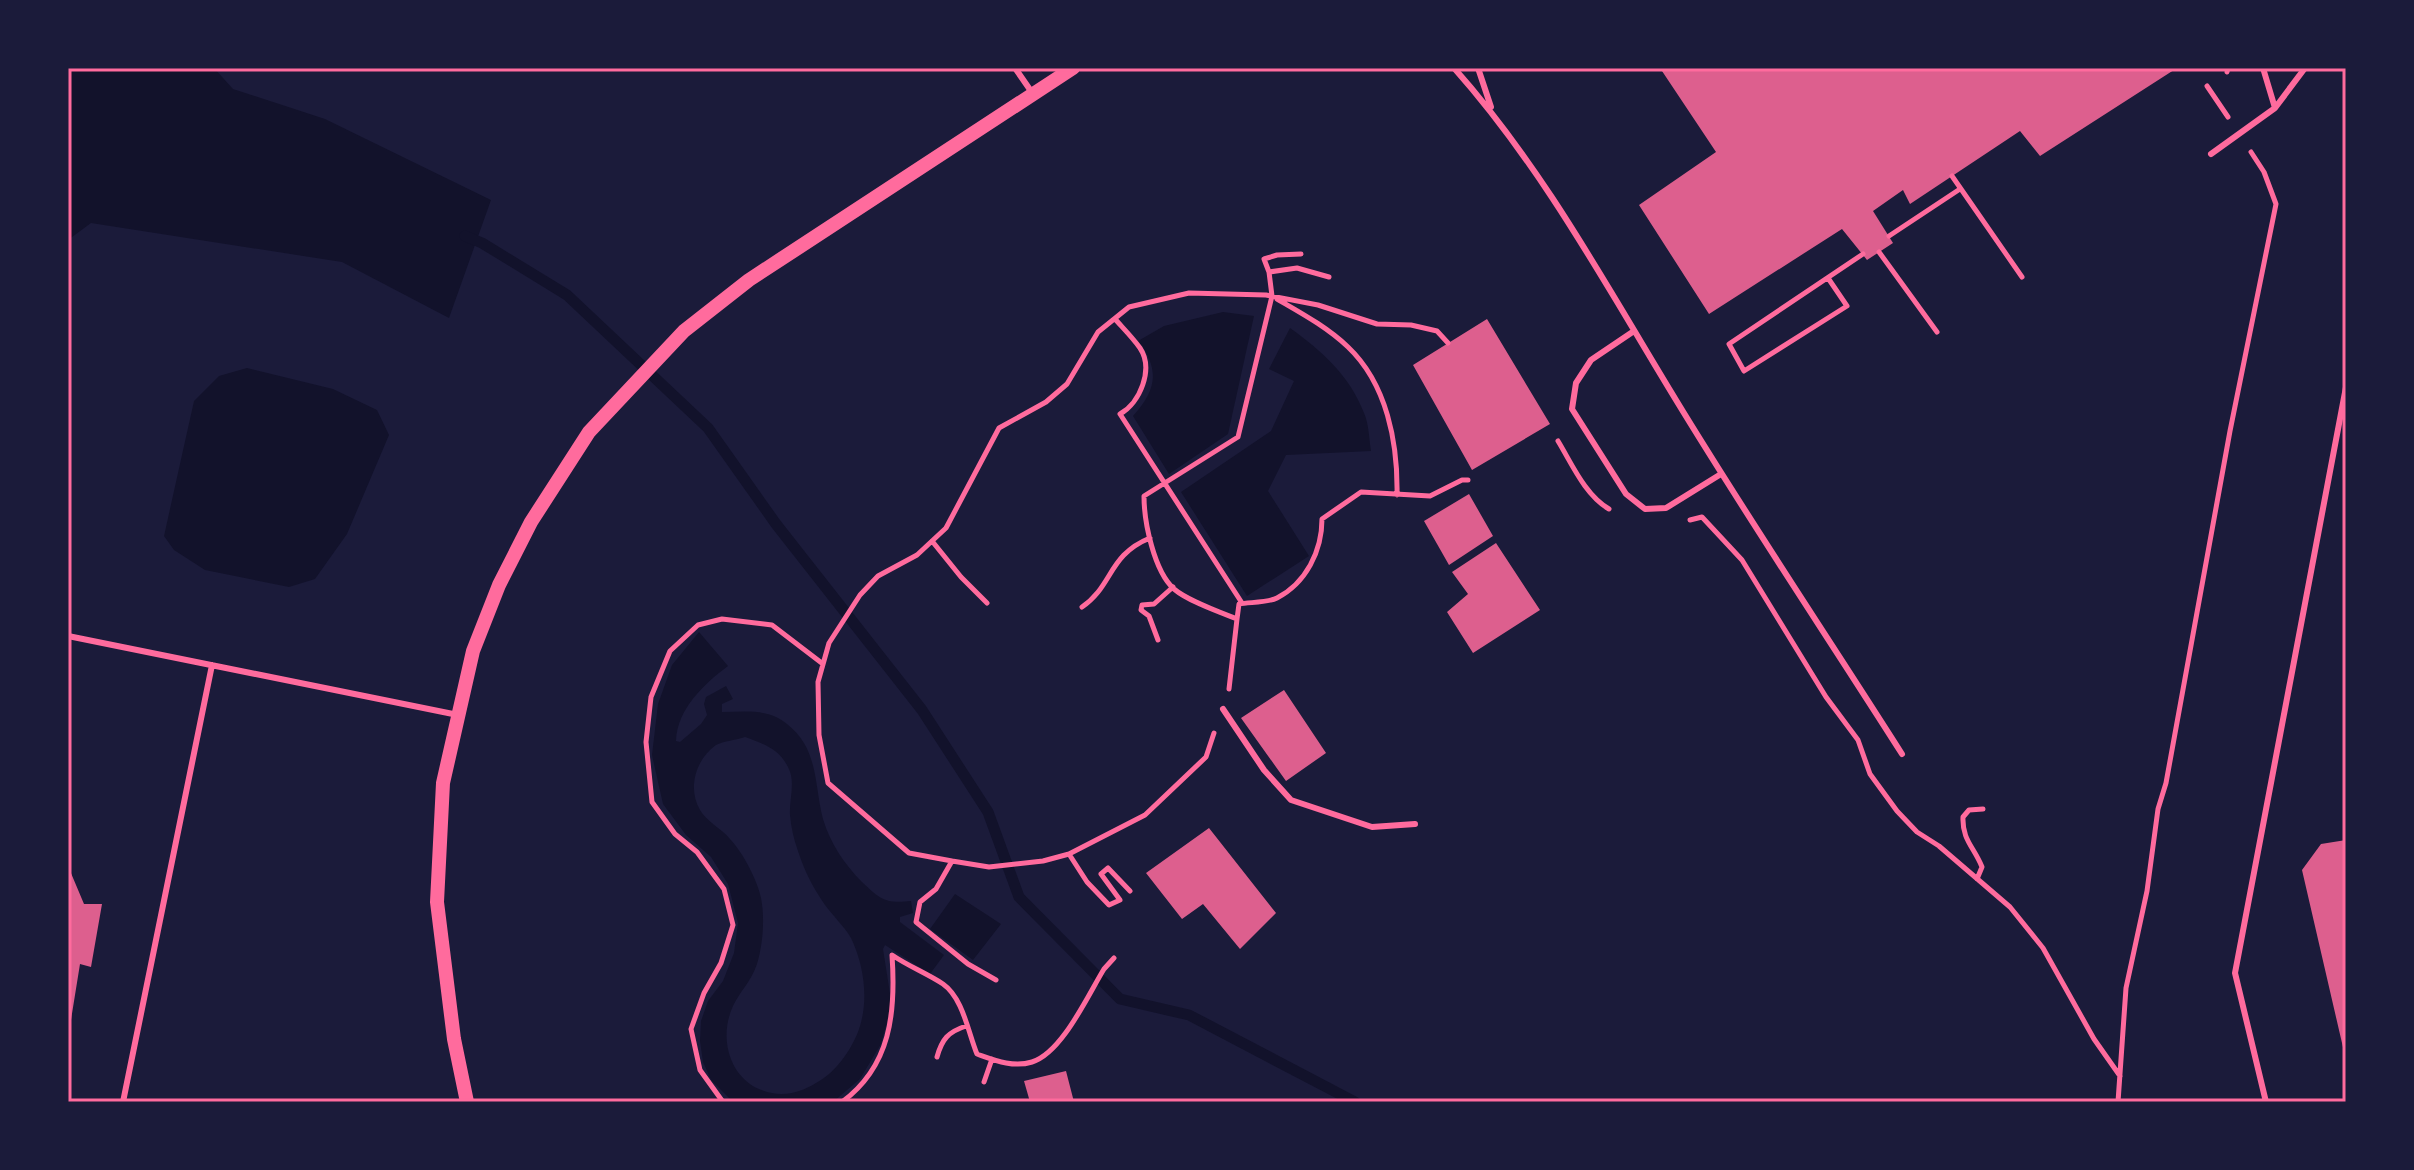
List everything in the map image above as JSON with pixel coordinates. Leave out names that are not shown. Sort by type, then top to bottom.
[{"type":"street","points":[[467,1102],[454,1039],[437,902],[443,783],[473,651],[499,585],[531,522],[589,432],[671,343],[749,280],[1073,68]]},
{"type":"lane","points":[[1015,68],[1033,94]]},
{"type":"lane","points":[[1454,68],[1492,110],[1535,168],[1721,474],[1902,754]]},
{"type":"lane","points":[[1478,68],[1492,110]]},
{"type":"lane","points":[[2263,68],[2275,108]]},
{"type":"lane","points":[[2211,154],[2275,108],[2305,68]]},
{"type":"lane","points":[[1634,331],[1591,360],[1576,383],[1572,409],[1626,494],[1645,509],[1666,508],[1721,474]]},
{"type":"lane","points":[[2266,1102],[2235,973],[2346,387]]},
{"type":"lane","points":[[68,636],[458,715]]},
{"type":"lane","points":[[123,1102],[212,665]]},
{"type":"lane","points":[[1223,709],[1264,770],[1291,800],[1372,827],[1415,824]]},
{"type":"path","points":[[2118,1102],[2126,988],[2147,891],[2158,809],[2169,769],[2230,431],[2276,204],[2264,172],[2207,86]]},
{"type":"path","points":[[1952,176],[2022,277]]},
{"type":"path","points":[[1889,236],[1960,189]]},
{"type":"path","points":[[1879,252],[1937,332]]},
{"type":"path","points":[[1237,619],[1173,587],[1158,564],[1144,516],[1144,496],[1238,437],[1272,296],[1264,259],[1301,254]]},
{"type":"path","points":[[1828,278],[1847,306],[1744,371],[1729,344],[1863,254]]},
{"type":"path","points":[[1269,272],[1297,268],[1329,277]]},
{"type":"path","points":[[1448,343],[1437,331],[1411,325],[1377,324],[1318,305],[1272,296],[1189,293],[1129,307],[1098,332],[1067,384],[1046,402],[999,428],[946,528],[917,555],[878,576],[860,595],[829,643],[818,682],[819,735],[828,783],[909,853],[989,867],[1066,855],[1145,815],[1206,757],[1229,689],[1239,604],[1275,599],[1308,572],[1322,538],[1322,519],[1361,492],[1430,496],[1468,480]]},
{"type":"path","points":[[1272,296],[1308,317],[1349,348],[1370,376],[1388,412],[1397,467],[1397,495]]},
{"type":"path","points":[[1115,319],[1142,350],[1146,368],[1140,392],[1129,409],[1120,414],[1242,603]]},
{"type":"path","points":[[1558,441],[1582,482],[1602,505],[1614,512]]},
{"type":"path","points":[[1678,523],[1702,517],[1742,560],[1826,697],[1858,740],[1870,774],[1897,811],[1917,832],[1939,846],[2010,907],[2043,948],[2094,1039],[2120,1077]]},
{"type":"path","points":[[1082,607],[1094,599],[1113,566],[1125,553],[1150,538]]},
{"type":"path","points":[[932,541],[987,603]]},
{"type":"path","points":[[1149,616],[1154,604],[1173,587]]},
{"type":"path","points":[[1154,604],[1142,605],[1141,610],[1149,616],[1158,640]]},
{"type":"path","points":[[723,1102],[700,1070],[691,1029],[704,993],[721,963],[733,925],[724,889],[697,852],[675,834],[652,802],[646,742],[651,697],[670,651],[698,625],[722,619],[772,625],[823,664]]},
{"type":"path","points":[[1977,879],[1982,867],[1965,839],[1963,817],[1969,810],[1983,809]]},
{"type":"path","points":[[1066,855],[1109,905],[1120,900],[1101,874],[1108,868],[1130,891]]},
{"type":"path","points":[[952,861],[936,889],[920,902],[916,922],[968,964],[996,980]]},
{"type":"path","points":[[842,1102],[859,1090],[886,1044],[895,997],[892,955],[944,985],[958,1001],[977,1054],[1003,1064],[1032,1062],[1055,1048],[1114,958]]},
{"type":"path","points":[[937,1057],[941,1043],[950,1031],[966,1026]]},
{"type":"path","points":[[984,1082],[992,1059]]},
{"type":"shaded area","points":[[68,68],[214,68],[233,89],[325,119],[491,200],[449,318],[342,262],[91,223],[68,240]]},
{"type":"shaded area","points":[[1223,312],[1254,316],[1228,434],[1169,474],[1133,416],[1147,397],[1153,379],[1150,361],[1138,341],[1164,326]]},
{"type":"shaded area","points":[[1290,328],[1324,355],[1351,387],[1366,417],[1371,451],[1286,455],[1268,491],[1309,556],[1247,596],[1181,492],[1271,431],[1294,381],[1269,369]]},
{"type":"shaded area","points":[[247,368],[333,389],[377,410],[389,435],[347,534],[315,579],[289,587],[205,570],[174,550],[164,536],[194,401],[219,376]]},
{"type":"shaded area","points":[[699,632],[728,666],[693,698],[681,718],[676,741],[680,742],[701,724],[707,715],[706,697],[726,686],[733,699],[722,704],[722,712],[764,713],[787,724],[810,756],[823,819],[844,861],[879,896],[895,902],[911,901],[913,913],[900,917],[900,922],[944,955],[930,974],[885,945],[883,949],[891,1000],[881,1044],[860,1079],[833,1102],[733,1102],[711,1080],[703,1062],[701,1021],[708,1001],[723,981],[734,953],[738,923],[728,884],[711,857],[686,835],[663,804],[652,755],[658,704],[672,665]],"holes":[[[745,737],[775,751],[788,767],[792,785],[790,820],[800,858],[821,899],[851,938],[860,961],[864,985],[861,1021],[855,1040],[846,1054],[823,1079],[789,1094],[767,1092],[748,1083],[729,1054],[729,1018],[752,976],[761,948],[761,898],[744,859],[726,835],[703,814],[694,793],[696,774],[709,751],[722,742]]]},
{"type":"shaded area","points":[[955,894],[1001,924],[973,960],[930,929]]},
{"type":"building","points":[[1660,68],[2177,68],[2040,156],[2020,131],[1910,204],[1903,190],[1873,211],[1893,243],[1867,260],[1842,229],[1709,314],[1639,205],[1716,152]]},
{"type":"building","points":[[1487,319],[1550,424],[1472,470],[1413,365]]},
{"type":"building","points":[[1469,494],[1493,536],[1449,565],[1424,521]]},
{"type":"building","points":[[1496,543],[1540,610],[1473,653],[1447,612],[1468,594],[1452,572]]},
{"type":"building","points":[[1284,690],[1326,753],[1286,781],[1241,718]]},
{"type":"building","points":[[1209,828],[1276,913],[1240,949],[1203,904],[1182,919],[1146,873]]},
{"type":"building","points":[[2346,840],[2345,1056],[2302,870],[2321,844]]},
{"type":"building","points":[[68,866],[84,904],[102,904],[91,967],[80,964],[70,1026]]},
{"type":"building","points":[[1066,1071],[1074,1102],[1030,1102],[1024,1081]]},
{"type":"waterway","points":[[465,236],[482,243],[567,295],[708,428],[776,524],[922,710],[988,812],[1019,897],[1120,999],[1189,1015],[1355,1102]]}]
